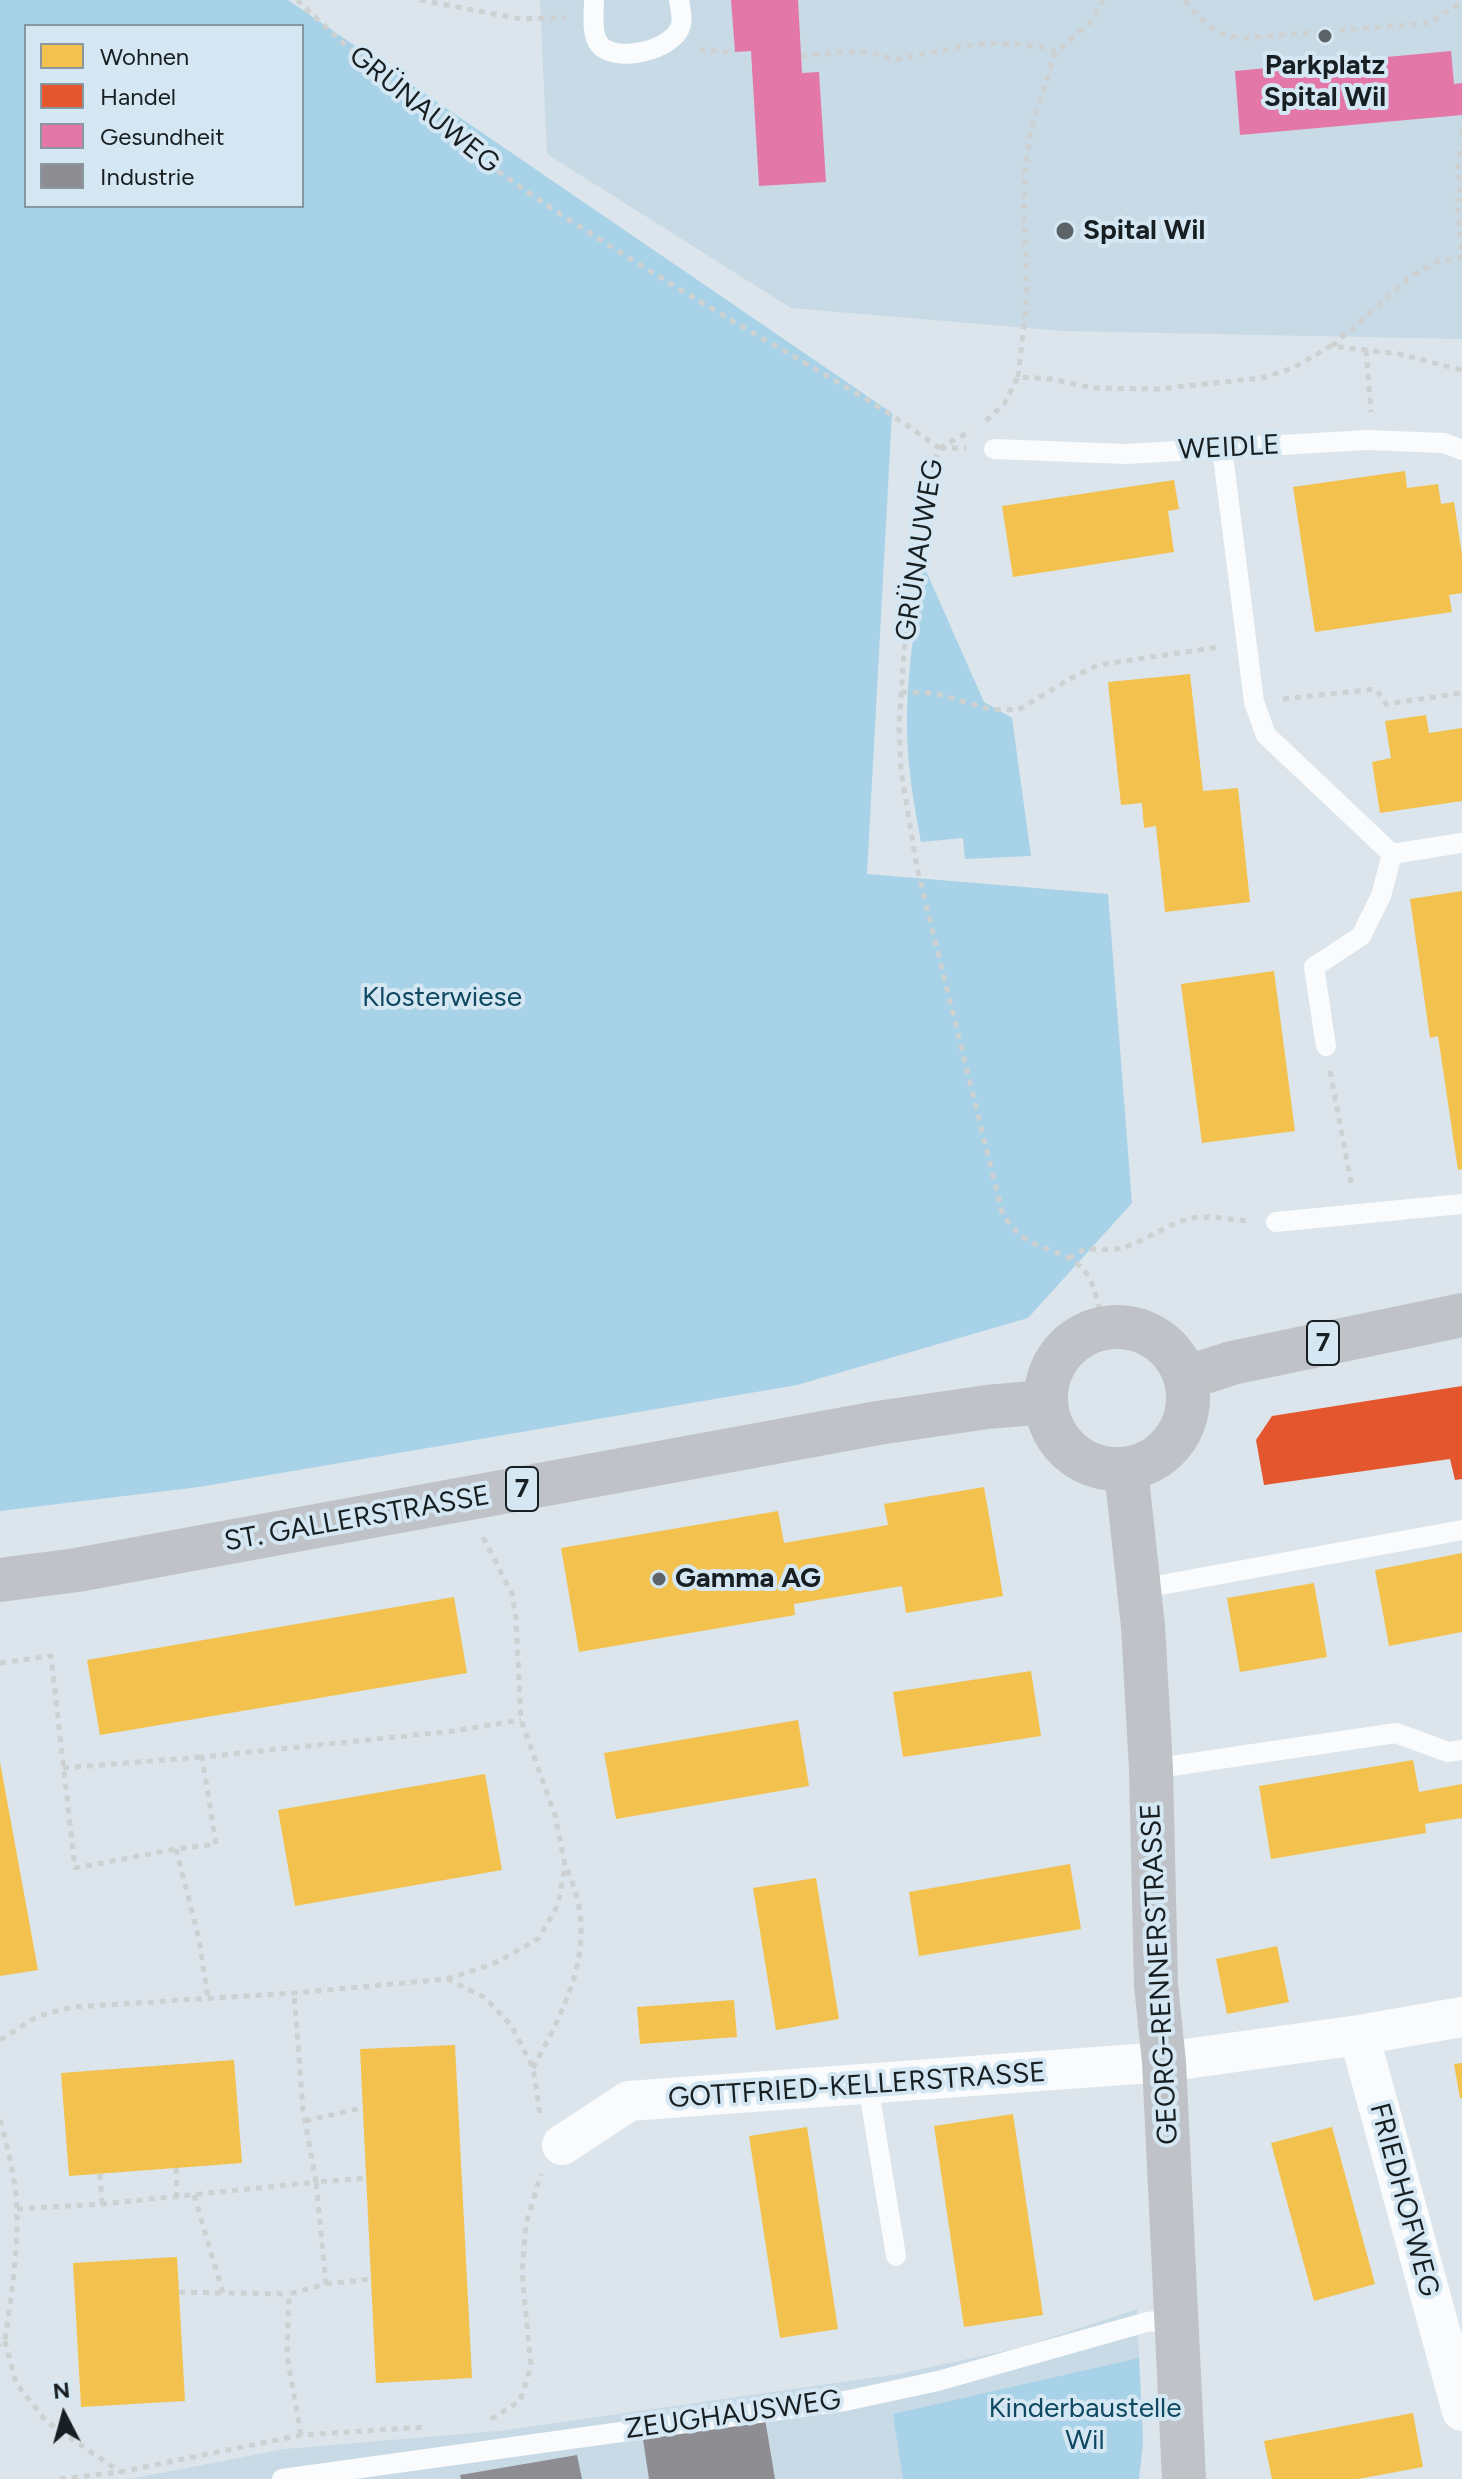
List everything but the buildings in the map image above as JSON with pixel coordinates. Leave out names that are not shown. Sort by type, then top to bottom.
[{"type":"main road","name":"7","points":[[1186,1378],[1232,1363],[1462,1315]]},
{"type":"main road","points":[[1104,1327],[1130,1328],[1154,1337],[1174,1354],[1186,1378],[1188,1402],[1183,1427],[1169,1447],[1150,1462],[1126,1470],[1096,1467],[1070,1453],[1052,1430],[1045,1402],[1048,1376],[1060,1353],[1079,1337],[1104,1327]]},
{"type":"main road","name":"ST. GALLERSTRASSE","points":[[0,1580],[77,1570],[878,1423],[1045,1402]]},
{"type":"main road","name":"GEORG-RENNERSTRASSE","points":[[1126,1470],[1139,1589],[1151,1769],[1156,1985],[1164,2062],[1184,2479]]},
{"type":"street","name":"GOTTFRIED-KELLERSTRASSE","points":[[548,2144],[629,2101],[1164,2062],[1359,2035],[1462,2017]]},
{"type":"street","name":"FRIEDHOFWEG","points":[[1359,2035],[1462,2411]]},
{"type":"lane","points":[[594,8],[596,40],[605,49],[618,53],[656,50],[671,39],[681,25],[679,0]]},
{"type":"lane","name":"WEIDLE","points":[[994,449],[1126,454],[1368,440],[1444,443],[1462,450]]},
{"type":"lane","points":[[1222,448],[1254,702],[1266,735],[1392,854]]},
{"type":"lane","points":[[1392,854],[1462,843]]},
{"type":"lane","points":[[1326,1046],[1314,967],[1361,936],[1381,896],[1392,854]]},
{"type":"lane","points":[[1276,1222],[1462,1204]]},
{"type":"lane","points":[[1139,1589],[1462,1530]]},
{"type":"lane","points":[[1151,1769],[1396,1733],[1448,1752],[1462,1750]]},
{"type":"lane","points":[[868,2085],[896,2256]]},
{"type":"lane","name":"ZEUGHAUSWEG","points":[[282,2479],[845,2401],[951,2378],[1147,2322],[1177,2319]]},
{"type":"path","name":"GRÜNAUWEG","points":[[297,0],[375,74],[510,180],[580,227],[892,413],[939,448],[926,496],[916,555],[901,692],[901,770],[911,840],[1002,1212],[1019,1236],[1069,1259],[1086,1272],[1104,1327]]},
{"type":"path","points":[[420,0],[521,19],[594,8]]},
{"type":"path","points":[[939,448],[995,414],[1011,393],[1018,377],[1027,298],[1024,210],[1025,170],[1031,130],[1056,51],[1090,23],[1104,0]]},
{"type":"path","points":[[1185,0],[1196,15],[1213,29],[1244,38],[1429,23],[1460,3],[1459,0]]},
{"type":"path","points":[[801,56],[859,51],[898,59],[970,45],[998,43],[1056,51]]},
{"type":"path","points":[[1461,130],[1462,136]]},
{"type":"path","points":[[1018,377],[1052,379],[1093,388],[1157,389],[1262,378],[1293,368],[1331,346],[1414,274],[1432,263],[1462,257],[1457,200],[1460,200],[1458,160],[1462,144]]},
{"type":"path","points":[[1331,346],[1400,354],[1462,370]]},
{"type":"path","points":[[1366,349],[1372,420],[1368,440]]},
{"type":"path","points":[[901,692],[934,693],[989,709],[1018,710],[1098,665],[1217,647],[1248,648]]},
{"type":"path","points":[[1254,702],[1376,689],[1386,704],[1462,693]]},
{"type":"path","points":[[1326,1046],[1358,1215]]},
{"type":"path","points":[[1069,1259],[1077,1251],[1087,1248],[1123,1248],[1192,1218],[1276,1222]]},
{"type":"path","points":[[480,1526],[484,1541],[504,1573],[512,1594],[521,1720],[555,1815],[565,1865],[578,1903],[580,1956],[566,2006],[533,2068]]},
{"type":"path","points":[[0,1663],[51,1656],[75,1868],[216,1844],[202,1757]]},
{"type":"path","points":[[63,1768],[454,1731],[521,1720]]},
{"type":"path","points":[[176,1849],[199,1939],[208,1998]]},
{"type":"path","points":[[0,2040],[38,2016],[73,2007],[294,1993],[447,1979],[493,1964],[538,1939],[558,1905],[565,1865]]},
{"type":"path","points":[[447,1979],[484,1997],[511,2025],[533,2068],[548,2144],[526,2224],[522,2273],[531,2366],[520,2401],[485,2423]]},
{"type":"path","points":[[294,1993],[305,2121],[316,2182],[326,2284]]},
{"type":"path","points":[[305,2121],[362,2108]]},
{"type":"path","points":[[0,2120],[17,2209],[15,2266],[2,2342],[16,2383],[46,2421],[120,2472]]},
{"type":"path","points":[[538,2178],[548,2144]]},
{"type":"path","points":[[176,2168],[177,2196]]},
{"type":"path","points":[[100,2174],[102,2204]]},
{"type":"path","points":[[17,2209],[102,2204],[366,2178]]},
{"type":"path","points":[[194,2195],[223,2293]]},
{"type":"path","points":[[179,2292],[289,2294],[326,2284],[371,2279]]},
{"type":"path","points":[[289,2294],[287,2355],[301,2435]]},
{"type":"path","points":[[60,2479],[120,2472],[301,2435],[439,2426]]},
{"type":"shaded area","name":"Spital Wil","points":[[540,0],[1462,0],[1462,339],[1063,331],[791,308],[547,154]]},
{"type":"shaded area","points":[[1137,2309],[1143,2442],[1139,2479],[129,2479],[285,2449],[499,2431],[898,2374],[1023,2347]]},
{"type":"green space","name":"Klosterwiese","points":[[0,0],[288,0],[892,413],[867,874],[1108,894],[1132,1203],[1028,1318],[797,1385],[199,1487],[0,1511]]},
{"type":"green space","points":[[922,571],[926,571],[984,702],[1012,718],[1031,856],[965,859],[963,838],[921,842],[910,774],[907,712]]},
{"type":"green space","name":"Kinderbaustelle Wil","points":[[1139,2358],[1143,2442],[1139,2479],[903,2479],[893,2414]]},
{"type":"place","name":"Parkplatz Spital Wil","points":[[1325,36]]},
{"type":"place","name":"Spital Wil","points":[[1065,231]]},
{"type":"place","name":"Gamma AG","points":[[659,1579]]}]
